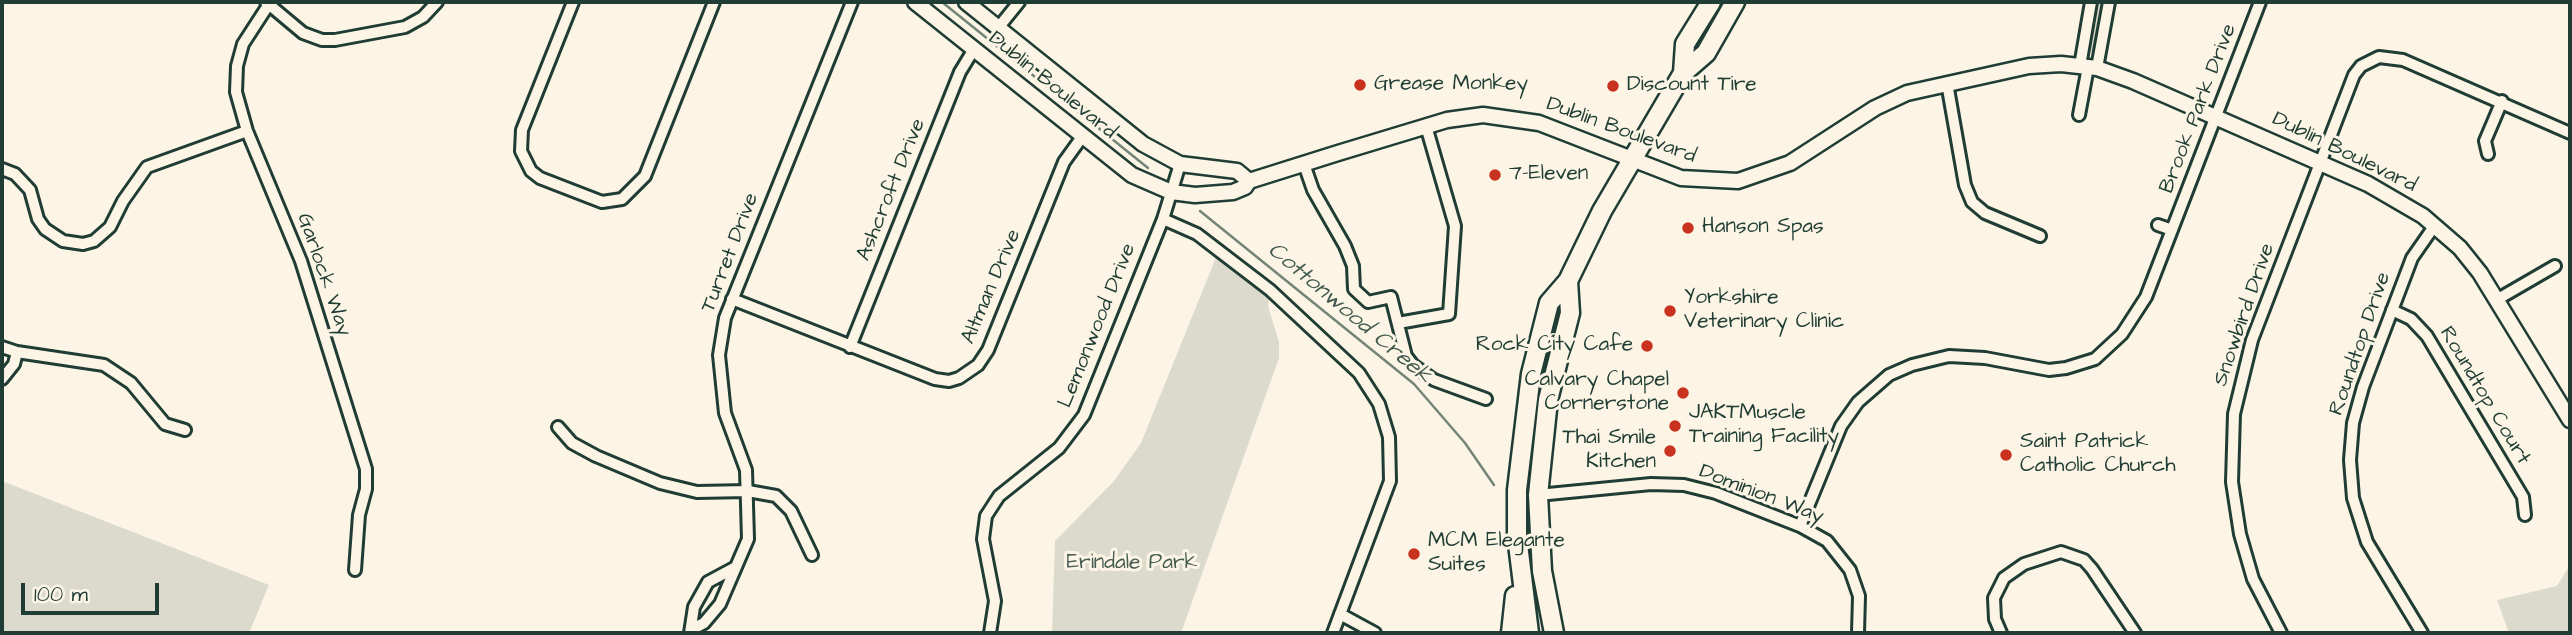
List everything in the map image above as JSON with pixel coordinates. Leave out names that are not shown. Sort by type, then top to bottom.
[{"type":"highway","points":[[1683,73],[1685,44],[1711,2]]},
{"type":"highway","points":[[1511,633],[1520,443],[1531,374],[1549,303],[1568,281],[1632,160],[1683,73],[1706,53],[1735,2]]},
{"type":"highway","points":[[1553,633],[1542,571],[1538,495],[1548,400],[1570,313],[1568,281]]},
{"type":"highway","points":[[1517,536],[1529,633]]},
{"type":"main road","name":"Dublin Boulevard","points":[[915,2],[1132,175],[1171,192],[1233,192],[1245,187],[1249,181],[1426,126],[1460,118],[1507,116],[1539,123],[1681,178],[1721,182],[1742,180],[1767,173],[1799,158],[1893,99],[1947,83],[2029,66],[2088,67],[2217,117],[2320,163],[2388,194],[2435,225],[2467,256],[2498,299],[2570,420]]},
{"type":"main road","name":"Dublin Boulevard","points":[[966,2],[1143,144],[1180,164],[1237,171],[1249,181]]},
{"type":"street","points":[[268,3],[303,33],[322,40],[335,40],[405,27],[423,16],[437,2]]},
{"type":"street","points":[[573,2],[520,140],[525,162],[531,171],[568,190],[605,202],[622,199],[639,185],[714,2]]},
{"type":"street","name":"Turret Drive","points":[[690,632],[704,623],[720,604],[735,576],[748,539],[746,470],[726,424],[719,355],[722,329],[852,2]]},
{"type":"street","points":[[998,28],[1018,2]]},
{"type":"street","points":[[2080,115],[2088,67],[2091,2]]},
{"type":"street","points":[[2088,67],[2109,2]]},
{"type":"street","name":"Brook Park Drive","points":[[1800,526],[1841,426],[1858,402],[1878,383],[1912,365],[1949,356],[1985,358],[2054,370],[2095,359],[2122,334],[2136,315],[2172,230],[2260,2]]},
{"type":"street","name":"Garlock Way","points":[[268,3],[248,33],[239,55],[236,92],[247,131],[301,261],[366,469],[366,489],[359,515],[355,570]]},
{"type":"street","name":"Ashcroft Drive","points":[[850,346],[960,72],[974,49]]},
{"type":"street","name":"Snowbird Drive","points":[[2281,633],[2259,591],[2240,534],[2232,482],[2233,424],[2248,351],[2350,85],[2368,58],[2403,60],[2570,133]]},
{"type":"street","points":[[1947,83],[1968,205],[2040,236]]},
{"type":"street","points":[[2488,154],[2484,141],[2502,101]]},
{"type":"street","points":[[1398,323],[1448,314],[1455,226],[1426,126]]},
{"type":"street","points":[[2,169],[15,174],[30,190],[38,219],[45,229],[63,242],[83,244],[94,241],[110,227],[123,201],[147,167],[247,131]]},
{"type":"street","name":"Altman Drive","points":[[732,299],[935,379],[948,381],[959,377],[978,365],[988,349],[1064,162],[1082,137]]},
{"type":"street","name":"Lemonwood Drive","points":[[990,633],[995,601],[983,539],[986,516],[999,496],[1059,448],[1078,425],[1091,401],[1163,219],[1180,164]]},
{"type":"street","points":[[1304,164],[1312,190],[1345,246],[1353,266],[1354,289],[1368,302],[1391,297],[1406,356],[1413,365],[1434,380],[1486,399]]},
{"type":"street","points":[[1163,219],[1197,234],[1270,290],[1359,373],[1379,404],[1390,437],[1391,481],[1333,633]]},
{"type":"street","points":[[2158,225],[2172,230]]},
{"type":"street","name":"Roundtop Drive","points":[[2419,632],[2367,542],[2356,508],[2350,471],[2351,433],[2357,404],[2416,249],[2435,225]]},
{"type":"street","points":[[2498,299],[2555,266]]},
{"type":"street","name":"Roundtop Court","points":[[2392,310],[2411,320],[2427,336],[2523,497],[2525,515]]},
{"type":"street","points":[[2,347],[17,352],[104,365],[131,383],[165,424],[184,430]]},
{"type":"street","points":[[2,379],[14,364],[17,352]]},
{"type":"street","points":[[558,427],[572,443],[660,483],[697,492],[770,493],[784,502],[812,555]]},
{"type":"street","name":"Dominion Way","points":[[1538,495],[1651,484],[1684,485],[1716,493],[1800,526],[1827,541],[1850,570],[1859,597],[1858,633]]},
{"type":"street","points":[[2001,633],[1993,609],[1997,587],[2004,578],[2024,564],[2061,552],[2084,560],[2135,633]]},
{"type":"street","name":"Turret Drive","points":[[690,632],[694,607],[708,582],[736,567]]},
{"type":"street","points":[[1340,614],[1376,633]]},
{"type":"green space","points":[[2096,2],[2104,2],[2095,50],[2091,52],[2088,49]]},
{"type":"green space","name":"Erindale Park","points":[[1219,250],[1270,290],[1268,306],[1279,342],[1279,358],[1181,633],[1052,633],[1055,541],[1114,481],[1141,443]]},
{"type":"green space","points":[[2,481],[269,585],[249,633],[2,633]]},
{"type":"green space","points":[[2570,565],[2570,633],[2509,633],[2497,600],[2557,586]]},
{"type":"waterway","name":"Cottonwood Creek","points":[[942,2],[1148,168]]},
{"type":"waterway","name":"Cottonwood Creek","points":[[2561,2],[2570,3]]},
{"type":"waterway","name":"Cottonwood Creek","points":[[1200,211],[1414,384],[1465,443],[1494,485]]},
{"type":"place","name":"Grease Monkey","points":[[1360,85]]},
{"type":"place","name":"Discount Tire","points":[[1613,86]]},
{"type":"place","name":"7-Eleven","points":[[1495,175]]},
{"type":"place","name":"Hanson Spas","points":[[1688,228]]},
{"type":"place","name":"Yorkshire Veterinary Clinic","points":[[1670,311]]},
{"type":"place","name":"Rock City Cafe","points":[[1647,346]]},
{"type":"place","name":"Calvary Chapel Cornerstone","points":[[1683,393]]},
{"type":"place","name":"JAKTMuscle Training Facility","points":[[1675,426]]},
{"type":"place","name":"Thai Smile Kitchen","points":[[1670,451]]},
{"type":"place","name":"Saint Patrick Catholic Church","points":[[2006,455]]},
{"type":"place","name":"MCM Elegante Suites","points":[[1414,554]]}]
